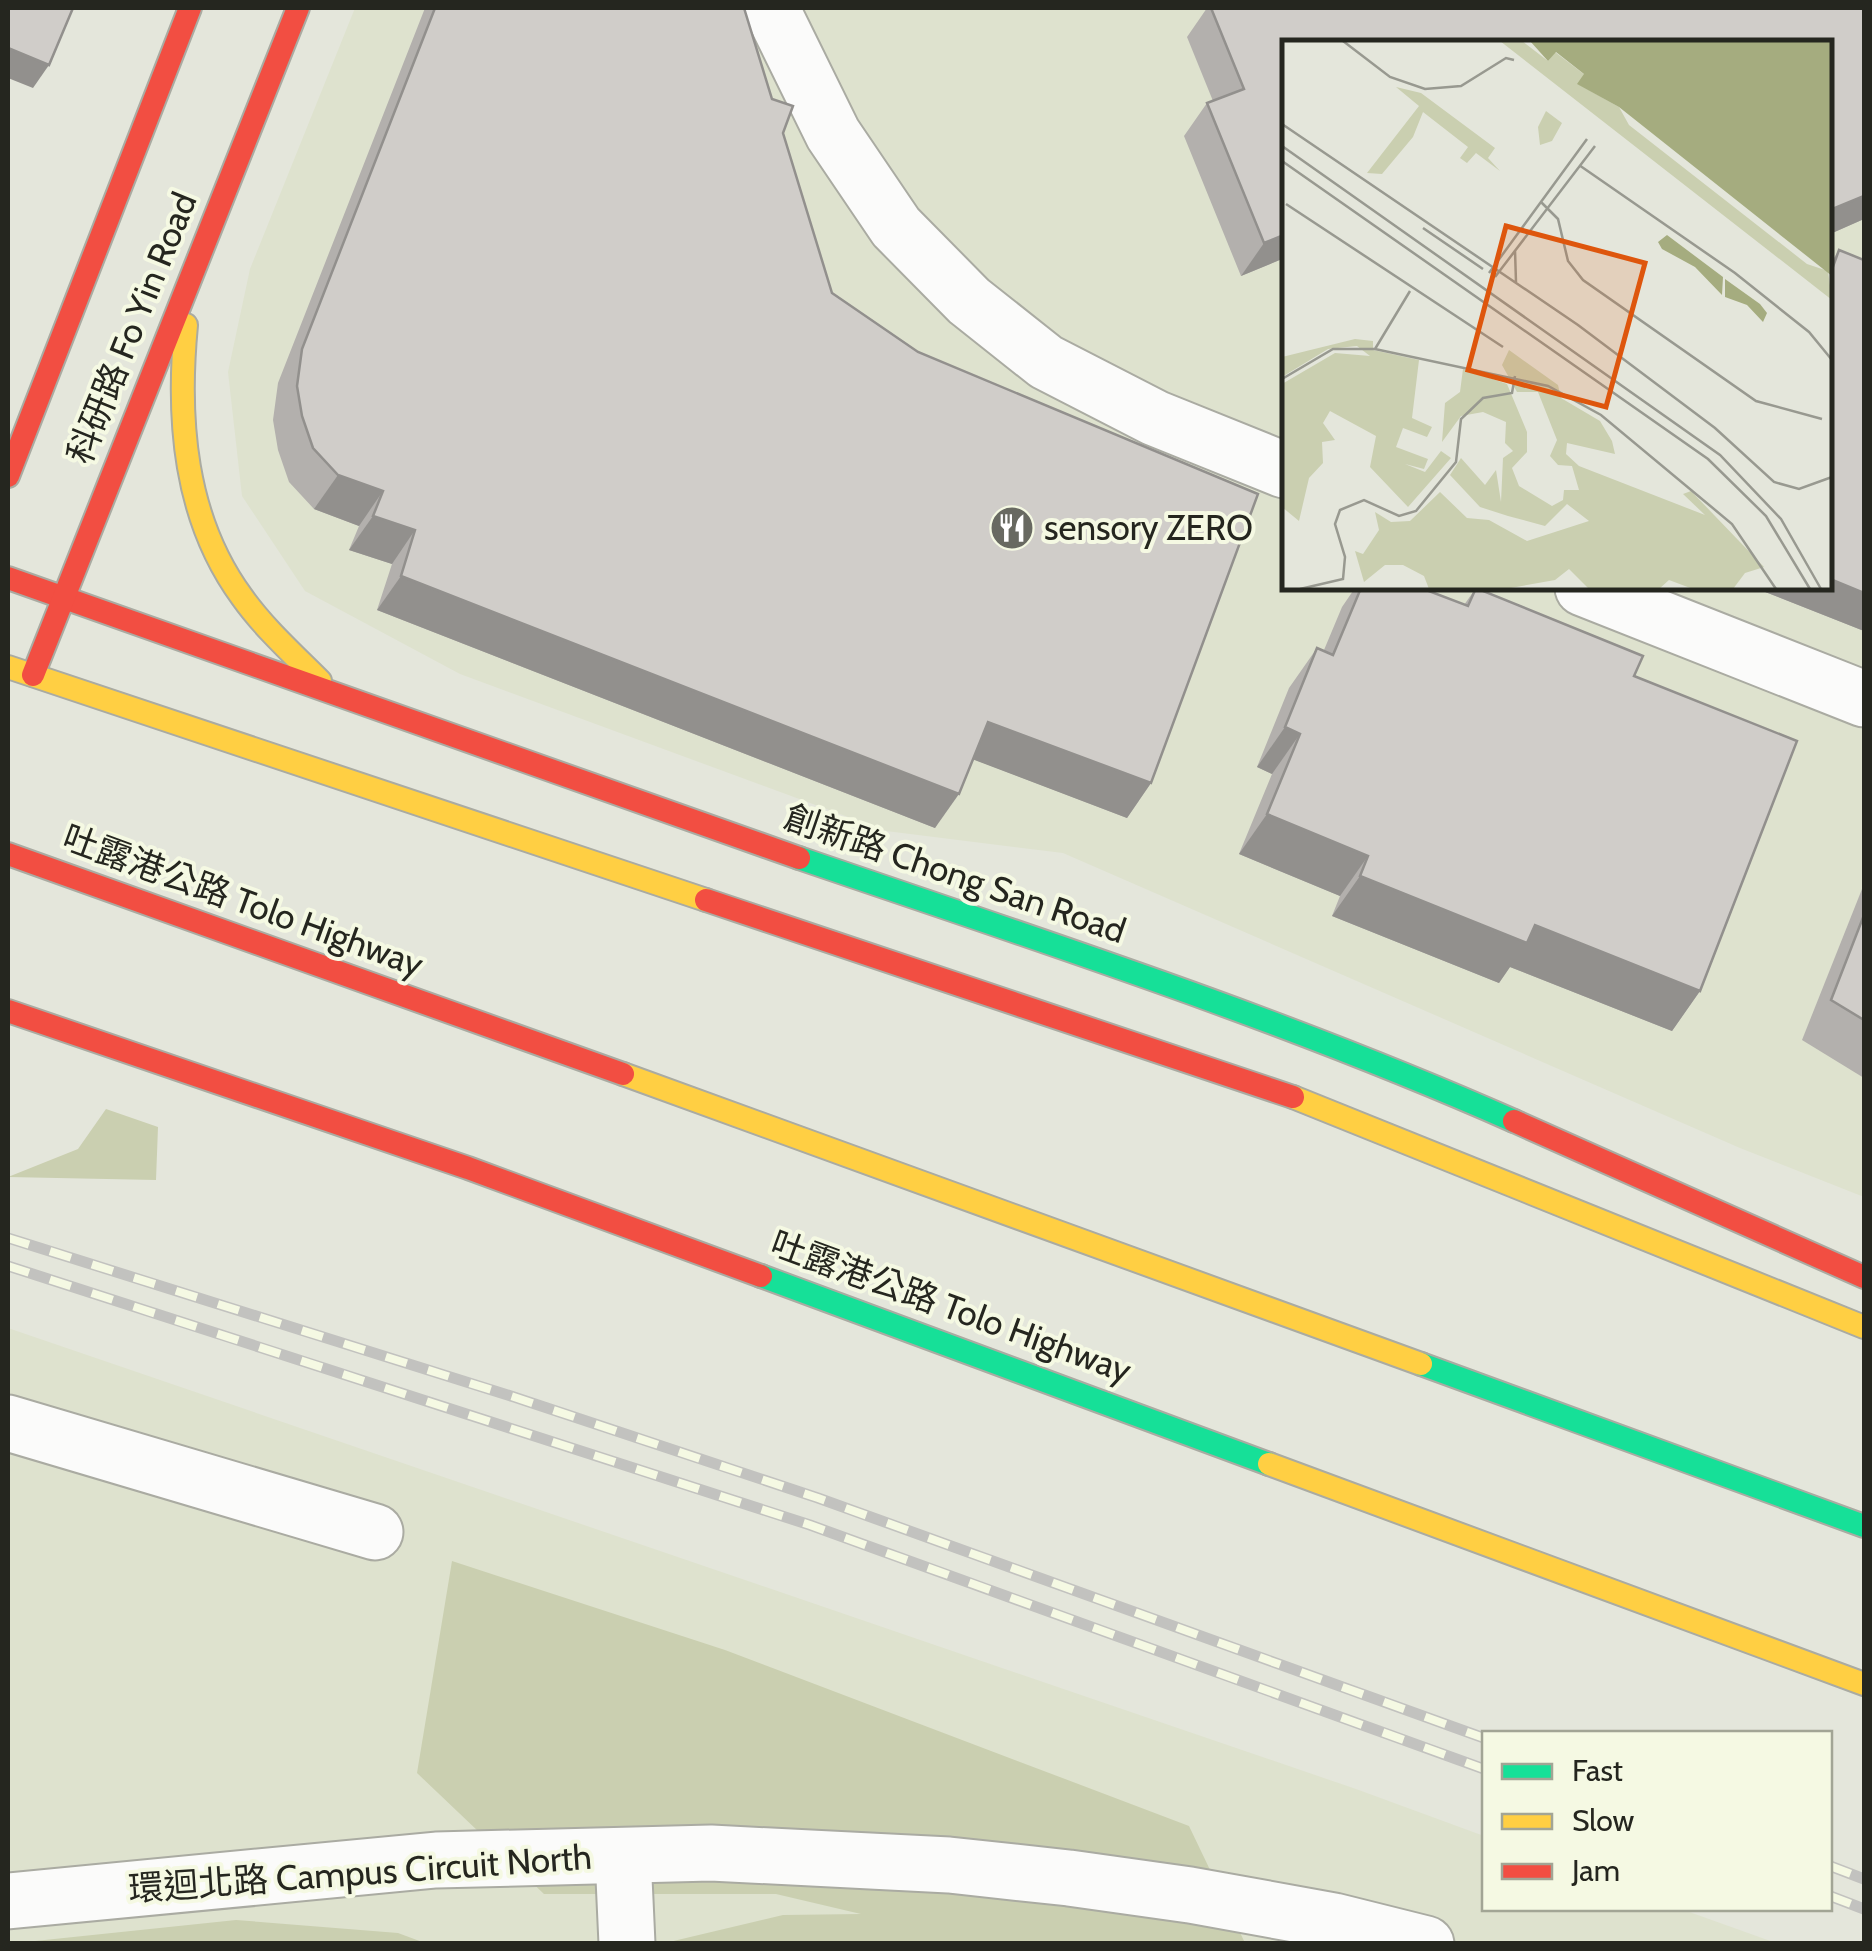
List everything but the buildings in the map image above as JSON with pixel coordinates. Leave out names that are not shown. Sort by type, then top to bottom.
[{"type":"main road","name":"科研路 Fo Yin Road","points":[[8,476],[190,8]]},
{"type":"main road","name":"科研路 Fo Yin Road","points":[[33,675],[298,8]]},
{"type":"main road","points":[[193,268],[182,359],[182,429],[192,490],[233,583],[268,629],[328,690]]},
{"type":"main road","points":[[21,379],[57,348]]},
{"type":"main road","name":"創新路 Chong San Road","points":[[8,578],[751,842],[1243,1010],[1391,1067],[1864,1277]]},
{"type":"main road","points":[[8,666],[1278,1091],[1864,1327]]},
{"type":"main road","name":"吐露港公路 Tolo Highway","points":[[8,854],[934,1185],[1864,1526]]},
{"type":"main road","name":"吐露港公路 Tolo Highway","points":[[8,1011],[468,1168],[1864,1684]]},
{"type":"street","points":[[771,8],[833,134],[864,180],[896,227],[969,301],[1046,362],[1154,418],[1282,469]]},
{"type":"street","points":[[1588,590],[1864,699]]},
{"type":"street","points":[[8,1424],[374,1532]]},
{"type":"street","name":"環迴北路 Campus Circuit North","points":[[8,1901],[436,1860],[711,1853],[949,1864],[1190,1895],[1334,1921],[1426,1944]]},
{"type":"street","points":[[623,1856],[627,1944]]},
{"type":"shaded area","points":[[355,8],[1864,8],[1864,1197],[1740,1148],[1063,853],[886,831],[460,674],[305,591],[242,496],[228,372],[250,269]]},
{"type":"shaded area","points":[[106,1109],[158,1127],[156,1180],[8,1177],[78,1149]]},
{"type":"shaded area","points":[[8,1328],[1482,1835],[1482,1911],[1687,1911],[1776,1943],[8,1944]]},
{"type":"shaded area","points":[[452,1561],[725,1650],[1189,1826],[1245,1943],[665,1943],[783,1915],[861,1914],[776,1894],[544,1894],[417,1773]]},
{"type":"shaded area","points":[[236,1920],[398,1933],[425,1943],[16,1943]]},
{"type":"railway","points":[[8,1238],[514,1397],[818,1498],[1482,1737]]},
{"type":"railway","points":[[8,1266],[810,1525],[1482,1768]]},
{"type":"railway","points":[[1832,1867],[1864,1879]]},
{"type":"railway","points":[[1832,1897],[1864,1909]]},
{"type":"traffic: fast","points":[[799,858],[1249,1014],[1514,1121]]},
{"type":"traffic: fast","points":[[761,1276],[1269,1464]]},
{"type":"traffic: fast","points":[[1421,1364],[1864,1526]]},
{"type":"traffic: slow","points":[[186,325],[184,432],[196,501],[208,534],[242,597],[320,681]]},
{"type":"traffic: slow","points":[[8,667],[706,900]]},
{"type":"traffic: slow","points":[[623,1074],[1421,1364]]},
{"type":"traffic: slow","points":[[1293,1097],[1864,1327]]},
{"type":"traffic: slow","points":[[1269,1464],[1864,1684]]},
{"type":"traffic: jam","points":[[8,476],[190,8]]},
{"type":"traffic: jam","points":[[33,675],[298,8]]},
{"type":"traffic: jam","points":[[8,578],[799,858]]},
{"type":"traffic: jam","points":[[8,854],[623,1074]]},
{"type":"traffic: jam","points":[[706,900],[1293,1097]]},
{"type":"traffic: jam","points":[[8,1011],[468,1168],[761,1276]]},
{"type":"traffic: jam","points":[[1514,1121],[1864,1277]]},
{"type":"place","name":"sensory ZERO","points":[[1012,528]]}]
